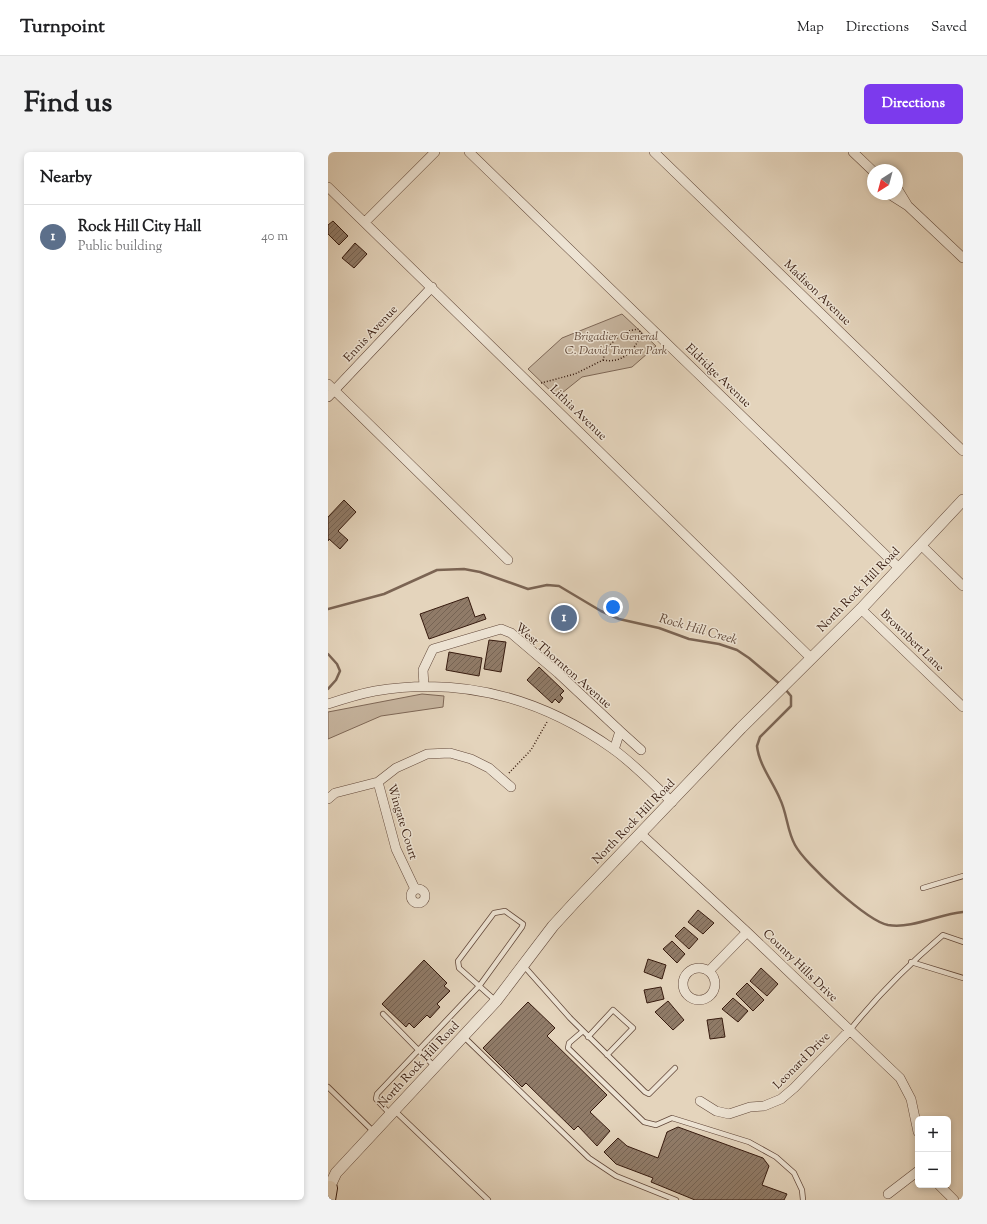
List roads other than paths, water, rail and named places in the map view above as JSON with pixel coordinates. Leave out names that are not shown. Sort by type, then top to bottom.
[{"type":"street","points":[[365,222],[435,152]]},
{"type":"street","name":"Eldridge Avenue","points":[[469,152],[898,568]]},
{"type":"street","name":"Madison Avenue","points":[[654,152],[963,451]]},
{"type":"street","points":[[853,152],[867,165]]},
{"type":"street","name":"Lithia Avenue","points":[[328,187],[811,658]]},
{"type":"street","points":[[903,198],[908,206]]},
{"type":"street","points":[[898,200],[908,206],[963,258]]},
{"type":"street","name":"Ennis Avenue","points":[[328,397],[331,387],[432,287]]},
{"type":"street","points":[[331,387],[508,560]]},
{"type":"street","name":"North Rock Hill Road","points":[[330,1186],[374,1132],[496,1000],[575,902],[774,694],[861,609],[963,500]]},
{"type":"street","points":[[920,545],[963,586]]},
{"type":"street","name":"Brownbert Lane","points":[[861,609],[963,707]]},
{"type":"street","name":"West Thornton Avenue","points":[[424,686],[423,670],[433,649],[501,629],[511,633],[553,669],[641,750]]},
{"type":"street","points":[[328,703],[374,691],[424,686],[465,688],[500,694],[535,706],[572,723],[614,750],[672,802]]},
{"type":"street","points":[[614,750],[620,731]]},
{"type":"street","points":[[328,799],[335,793],[378,782],[396,768],[427,754],[450,753],[471,759],[489,768],[511,787]]},
{"type":"street","name":"Wingate Court","points":[[378,782],[396,849],[415,889]]},
{"type":"street","name":"County Hills Drive","points":[[641,834],[747,932],[900,1078],[911,1099],[915,1118]]},
{"type":"street","points":[[709,971],[747,932]]},
{"type":"street","name":"Leonard Drive","points":[[700,1101],[716,1111],[729,1114],[750,1107],[764,1106],[781,1099],[794,1088],[850,1030]]},
{"type":"street","points":[[888,1194],[915,1173]]},
{"type":"street","points":[[942,1188],[954,1200]]},
{"type":"lane","points":[[923,888],[963,876]]},
{"type":"lane","points":[[488,1200],[376,1099],[377,1094],[480,985],[522,927],[523,924],[505,911],[494,913],[458,961],[459,968],[480,985],[496,1000]]},
{"type":"lane","points":[[850,1030],[874,1000],[911,962],[943,935],[963,942]]},
{"type":"lane","points":[[911,962],[963,978]]},
{"type":"lane","points":[[523,965],[588,1037],[644,1092],[649,1094],[675,1068]]},
{"type":"lane","points":[[588,1037],[613,1010],[633,1028],[607,1055]]},
{"type":"lane","points":[[383,1014],[435,1067]]},
{"type":"lane","points":[[583,1031],[569,1043],[568,1048],[644,1122],[656,1125],[672,1118],[749,1142],[776,1156],[794,1173],[802,1190],[802,1200]]},
{"type":"lane","points":[[463,1036],[589,1158],[616,1176],[665,1198],[676,1200]]},
{"type":"lane","points":[[328,1087],[374,1132]]},
{"type":"waterway","name":"Rock Hill Creek","points":[[328,609],[384,594],[437,570],[464,569],[480,572],[528,589],[547,585],[559,586],[601,611],[619,619],[659,628],[689,639],[719,644],[737,650],[749,658],[781,685]]},
{"type":"waterway","name":"Rock Hill Creek","points":[[328,654],[337,664],[340,671],[336,680],[328,689]]},
{"type":"waterway","name":"Rock Hill Creek","points":[[785,689],[791,696],[791,706],[760,737],[757,746],[763,767],[782,804],[792,840],[801,854],[837,891],[866,913],[878,921],[888,925],[907,925],[963,912]]},
{"type":"place","name":"Rock Hill City Hall","points":[[564,618]]},
{"type":"park label","name":"Brigadier General C. David Turner Park","points":[[616,344]]}]
